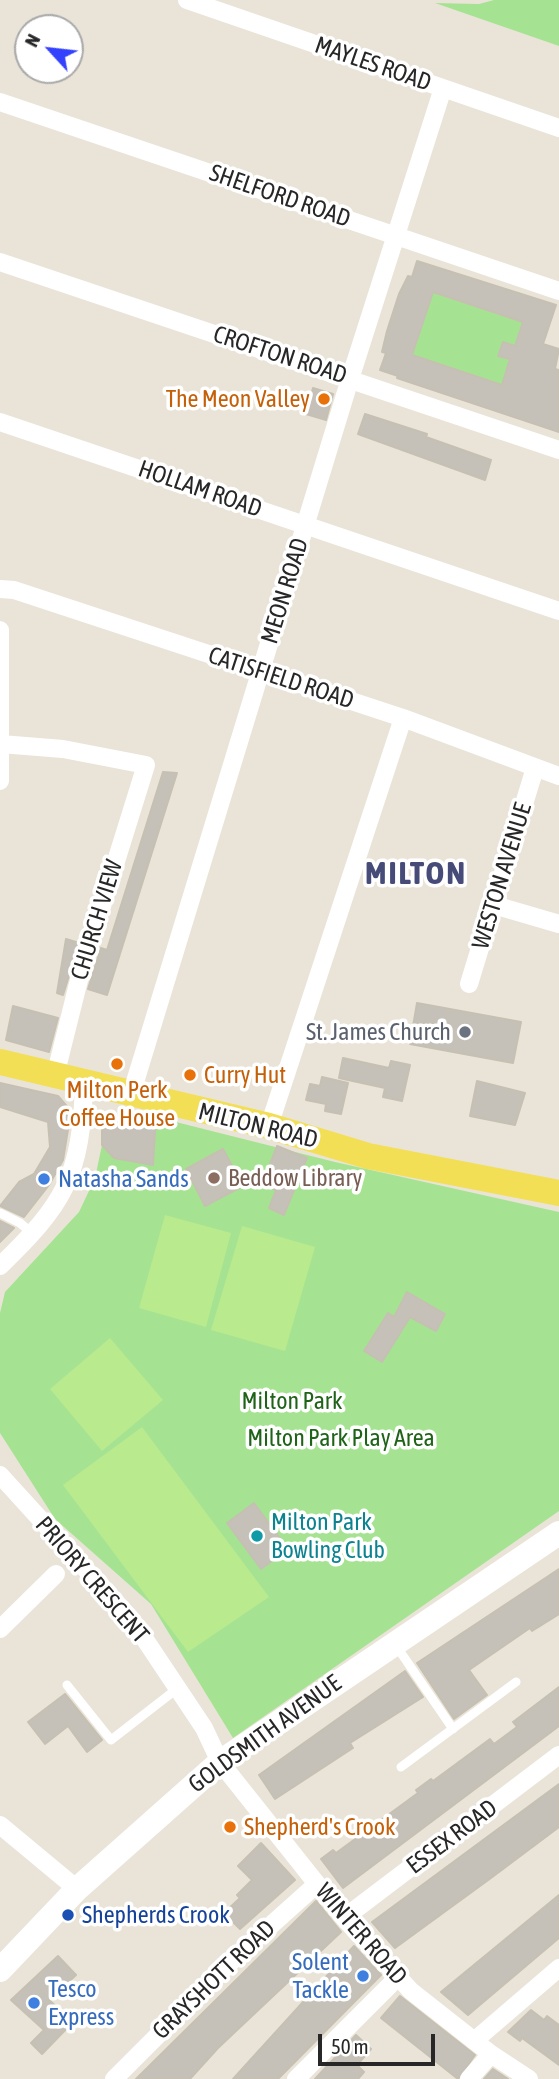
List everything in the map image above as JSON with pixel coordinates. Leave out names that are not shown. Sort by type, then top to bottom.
[{"type":"main road","name":"MILTON ROAD","points":[[0,1062],[269,1126],[368,1156],[559,1193]]},
{"type":"main road","name":"GOLDSMITH AVENUE","points":[[0,1970],[77,1889],[220,1762],[559,1533]]},
{"type":"street","name":"MAYLES ROAD","points":[[187,0],[559,128]]},
{"type":"street","name":"MEON ROAD","points":[[131,1095],[350,379],[443,88]]},
{"type":"street","name":"SHELFORD ROAD","points":[[0,102],[559,291]]},
{"type":"street","name":"CROFTON ROAD","points":[[0,262],[559,450]]},
{"type":"street","name":"HOLLAM ROAD","points":[[0,422],[559,611]]},
{"type":"street","name":"CATISFIELD ROAD","points":[[0,589],[14,590],[403,718],[559,776]]},
{"type":"street","points":[[0,630],[0,781]]},
{"type":"street","points":[[269,1126],[403,718]]},
{"type":"street","name":"CHURCH VIEW","points":[[1,744],[63,749],[146,765],[82,967],[55,1076]]},
{"type":"street","name":"WESTON AVENUE","points":[[469,984],[535,768]]},
{"type":"street","points":[[494,905],[559,924]]},
{"type":"street","points":[[0,1266],[55,1209],[73,1173],[83,1133],[84,1084]]},
{"type":"street","name":"PRIORY CRESCENT","points":[[0,1475],[132,1620],[204,1728],[220,1762]]},
{"type":"street","points":[[0,1629],[56,1574]]},
{"type":"street","name":"ESSEX ROAD","points":[[344,1918],[559,1755]]},
{"type":"street","name":"WINTER ROAD","points":[[220,1762],[344,1918],[397,1978],[474,2041],[529,2079]]},
{"type":"street","points":[[0,1825],[77,1889]]},
{"type":"street","name":"GRAYSHOTT ROAD","points":[[114,2079],[241,1952],[317,1884]]},
{"type":"street","points":[[474,2041],[559,1968]]},
{"type":"street","points":[[296,2079],[397,1978]]},
{"type":"street","points":[[469,2079],[491,2054]]},
{"type":"lane","points":[[0,1213],[20,1223],[33,1234]]},
{"type":"lane","points":[[395,1644],[453,1729]]},
{"type":"lane","points":[[401,1768],[516,1682]]},
{"type":"lane","points":[[67,1685],[111,1740],[178,1688]]},
{"type":"green space","points":[[494,0],[559,0],[559,46],[435,3],[479,4]]},
{"type":"green space","points":[[433,292],[523,322],[502,385],[412,355]]},
{"type":"green space","name":"Milton Park","points":[[156,1117],[335,1162],[559,1212],[559,1511],[233,1738],[151,1604],[55,1519],[0,1433],[0,1313],[5,1292],[79,1212],[95,1178],[102,1145],[114,1158],[138,1162]]},
{"type":"green space","points":[[165,1215],[231,1233],[206,1327],[139,1308]]},
{"type":"green space","points":[[242,1226],[315,1247],[285,1351],[211,1330]]},
{"type":"green space","points":[[110,1338],[163,1400],[102,1451],[50,1389]]},
{"type":"green space","points":[[142,1427],[269,1597],[188,1652],[63,1485]]},
{"type":"building","points":[[417,261],[556,305],[543,344],[559,349],[555,369],[559,370],[559,432],[380,370],[386,353],[382,352],[387,331],[399,294],[408,276],[412,277]],"holes":[[[433,292],[523,322],[515,346],[503,342],[498,356],[510,359],[502,385],[412,355]]]},
{"type":"building","points":[[313,388],[333,394],[326,420],[306,414]]},
{"type":"building","points":[[365,414],[427,434],[426,437],[491,460],[485,480],[358,434]]},
{"type":"building","points":[[163,772],[177,773],[107,995],[88,989],[101,948],[107,950]]},
{"type":"building","points":[[66,939],[79,943],[63,995],[57,993]]},
{"type":"building","name":"St. James Church","points":[[417,1003],[521,1022],[513,1063],[410,1044]]},
{"type":"building","points":[[13,1006],[58,1018],[49,1052],[6,1040]]},
{"type":"building","points":[[343,1058],[389,1068],[391,1061],[410,1065],[402,1101],[383,1097],[385,1088],[339,1078]]},
{"type":"building","points":[[322,1077],[348,1083],[341,1114],[325,1111],[326,1104],[306,1100],[310,1084],[320,1086]]},
{"type":"building","points":[[477,1081],[525,1093],[515,1125],[470,1116]]},
{"type":"building","points":[[0,1083],[58,1096],[71,1111],[63,1160],[49,1185],[24,1217],[0,1206],[19,1182],[34,1174],[50,1147],[48,1122],[0,1107]]},
{"type":"building","points":[[102,1117],[156,1117],[153,1165],[114,1158],[102,1145]]},
{"type":"building","points":[[277,1146],[307,1158],[284,1215],[269,1208],[276,1190],[262,1184]]},
{"type":"building","name":"Beddow Library","points":[[223,1149],[243,1186],[205,1206],[186,1169]]},
{"type":"building","points":[[0,1221],[14,1228],[0,1242]]},
{"type":"building","points":[[407,1292],[445,1314],[436,1331],[410,1317],[382,1362],[364,1351],[388,1313],[394,1317]]},
{"type":"building","name":"Milton Park Bowling Club","points":[[254,1503],[288,1549],[261,1569],[227,1523]]},
{"type":"building","points":[[559,1569],[559,1614],[532,1631],[530,1628],[469,1670],[487,1695],[454,1719],[417,1663]]},
{"type":"building","points":[[405,1671],[423,1697],[350,1743],[353,1748],[275,1799],[259,1775]]},
{"type":"building","points":[[559,1687],[559,1726],[343,1888],[321,1859],[333,1850],[336,1853],[418,1793],[416,1790],[431,1779],[433,1781],[490,1739],[494,1744],[517,1727],[513,1722]]},
{"type":"building","points":[[65,1694],[102,1740],[87,1752],[68,1726],[45,1744],[28,1722]]},
{"type":"building","points":[[559,1784],[559,1827],[491,1878],[395,1948],[372,1922]]},
{"type":"building","points":[[261,1843],[295,1880],[240,1929],[224,1913],[240,1898],[237,1895],[252,1880],[238,1866]]},
{"type":"building","points":[[559,1895],[559,1938],[468,2015],[441,1992]]},
{"type":"building","points":[[316,1901],[341,1932],[218,2048],[190,2079],[136,2079]]},
{"type":"building","points":[[354,1946],[381,1975],[278,2079],[233,2079]]},
{"type":"building","points":[[58,1956],[76,1975],[49,2000],[73,2022],[42,2054],[31,2043],[44,2030],[11,2000]]},
{"type":"building","points":[[400,1996],[475,2055],[458,2079],[381,2018]]},
{"type":"building","points":[[531,2010],[544,2020],[547,2016],[559,2025],[559,2065],[522,2038],[520,2041],[508,2032]]},
{"type":"building","points":[[356,2035],[371,2049],[357,2065],[364,2072],[358,2079],[315,2079]]},
{"type":"building","points":[[493,2069],[508,2079],[484,2079]]},
{"type":"place","name":"The Meon Valley","points":[[324,399]]},
{"type":"place","name":"St. James Church","points":[[465,1032]]},
{"type":"place","name":"Milton Perk Coffee House","points":[[117,1064]]},
{"type":"place","name":"Curry Hut","points":[[190,1075]]},
{"type":"place","name":"Beddow Library","points":[[214,1178]]},
{"type":"place","name":"Natasha Sands","points":[[44,1179]]},
{"type":"place","name":"Milton Park Bowling Club","points":[[257,1536]]},
{"type":"place","name":"Shepherd's Crook","points":[[230,1827]]},
{"type":"place","name":"Shepherds Crook","points":[[68,1915]]},
{"type":"place","name":"Solent Tackle","points":[[363,1976]]},
{"type":"place","name":"Tesco Express","points":[[34,2003]]},
{"type":"district","name":"MILTON","points":[[416,874]]},
{"type":"park label","name":"Milton Park Play Area","points":[[341,1438]]}]
